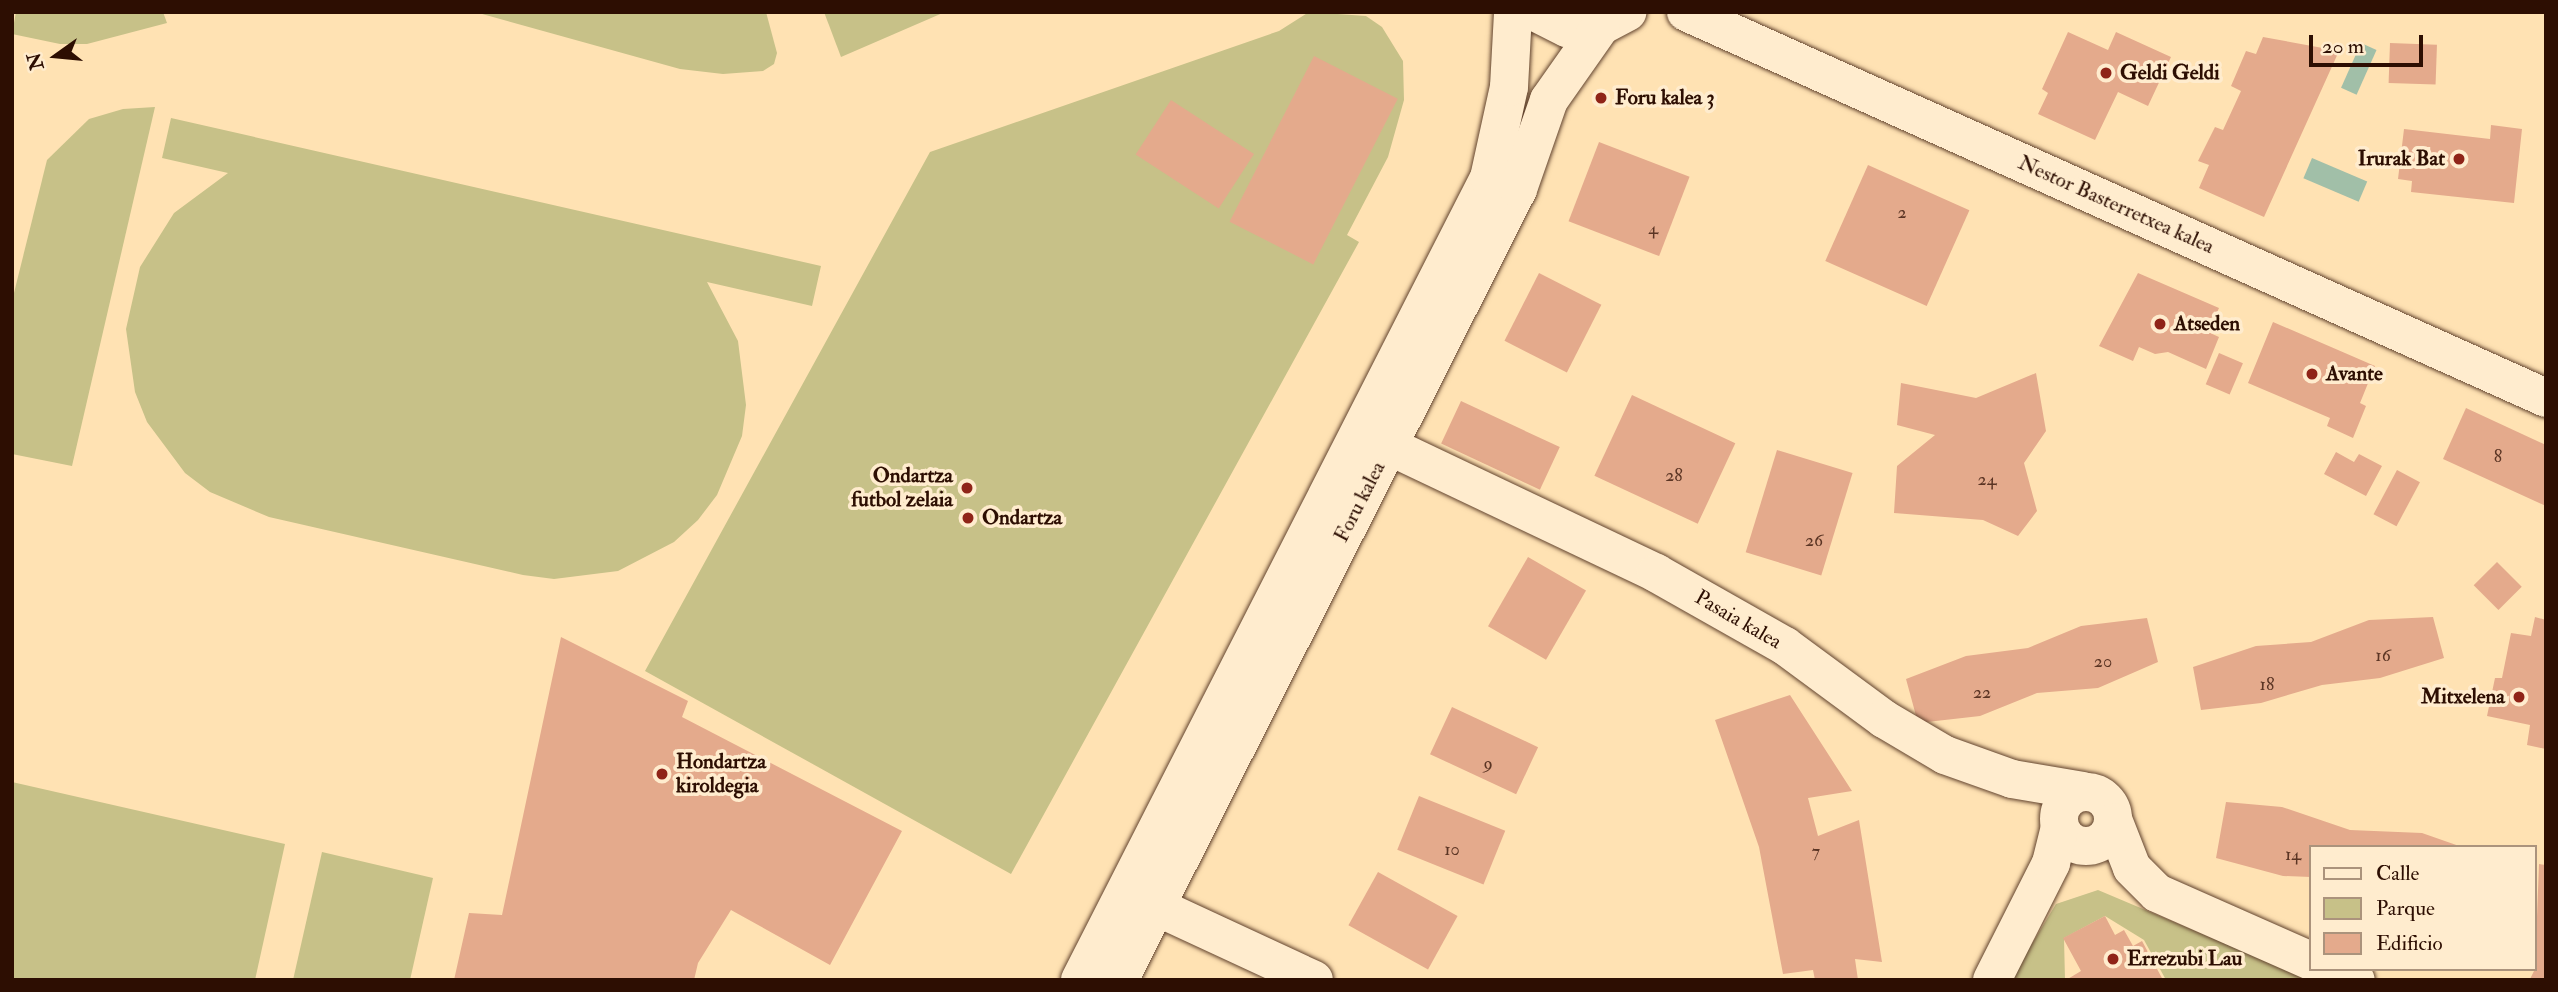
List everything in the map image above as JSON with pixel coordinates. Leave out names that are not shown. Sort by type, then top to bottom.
[{"type":"street","name":"Foru kalea","points":[[1080,980],[1489,178],[1508,87],[1513,12]]},
{"type":"street","points":[[1535,12],[1567,28],[1614,19]]},
{"type":"street","name":"Nestor Basterretxea kalea","points":[[1686,12],[2546,398]]},
{"type":"street","name":"Foru kalea","points":[[1119,980],[1518,189],[1549,100],[1614,19]]},
{"type":"street","name":"Pasaia kalea","points":[[1388,446],[1656,573],[1785,646],[1924,744],[2012,779],[2083,791]]},
{"type":"street","points":[[1992,980],[2037,892],[2060,828],[2062,804],[2083,791],[2105,799],[2107,832],[2132,867],[2157,892],[2310,961]]},
{"type":"street","points":[[2060,828],[2077,845],[2107,832]]},
{"type":"street","points":[[2037,892],[2107,832]]},
{"type":"street","points":[[1157,907],[1314,980]]},
{"type":"street","points":[[2336,971],[2356,980]]},
{"type":"green space","points":[[16,12],[163,12],[167,23],[87,44],[60,44],[12,34]]},
{"type":"green space","points":[[475,12],[766,12],[777,53],[774,64],[763,71],[723,74],[680,69]]},
{"type":"green space","points":[[824,12],[945,12],[841,57]]},
{"type":"green space","name":"Ondartza futbol zelaia","points":[[1309,12],[1366,16],[1382,27],[1403,61],[1404,100],[1388,157],[1347,235],[1359,242],[1011,874],[645,671],[930,152],[1279,31]]},
{"type":"green space","points":[[155,107],[72,466],[12,454],[12,301],[47,160],[89,119],[123,109]]},
{"type":"green space","points":[[171,118],[821,266],[812,306],[707,282],[738,341],[746,405],[742,436],[717,495],[698,520],[674,542],[618,571],[554,579],[523,575],[269,517],[210,492],[185,473],[147,422],[135,392],[126,329],[140,267],[174,213],[228,173],[162,158]]},
{"type":"green space","points":[[12,782],[285,844],[255,980],[12,980]]},
{"type":"green space","points":[[322,852],[433,878],[410,980],[293,980]]},
{"type":"green space","points":[[2098,890],[2311,980],[2166,980],[2144,940],[2105,916],[2064,938],[2065,980],[2010,980],[2056,904]]},
{"type":"shaded area","points":[[2361,43],[2377,50],[2357,95],[2341,88]]},
{"type":"shaded area","points":[[2312,158],[2367,181],[2359,202],[2303,178]]},
{"type":"building","name":"Geldi Geldi","points":[[2068,32],[2108,50],[2116,32],[2171,57],[2148,106],[2118,92],[2095,140],[2038,114],[2048,93],[2042,89]]},
{"type":"building","points":[[2263,37],[2339,51],[2264,217],[2199,188],[2209,165],[2198,161],[2215,127],[2223,130],[2241,91],[2231,86],[2246,51],[2256,54]]},
{"type":"building","points":[[2390,43],[2437,45],[2436,85],[2389,83]]},
{"type":"building","points":[[1314,56],[1398,99],[1313,264],[1230,222]]},
{"type":"building","points":[[1171,100],[1254,154],[1219,208],[1136,155]]},
{"type":"building","name":"Irurak Bat","points":[[2491,125],[2522,129],[2514,203],[2411,192],[2412,181],[2398,179],[2404,129],[2490,139]]},
{"type":"building","points":[[1599,142],[1690,177],[1659,256],[1569,221]]},
{"type":"building","points":[[1868,165],[1969,210],[1927,306],[1825,261]]},
{"type":"building","points":[[1539,273],[1601,305],[1567,372],[1504,341]]},
{"type":"building","name":"Atseden","points":[[2138,273],[2219,308],[2208,332],[2219,337],[2206,369],[2168,352],[2155,354],[2139,347],[2133,361],[2099,346]]},
{"type":"building","name":"Avante","points":[[2273,322],[2375,366],[2360,403],[2366,406],[2353,438],[2327,426],[2330,418],[2248,383]]},
{"type":"building","points":[[2219,353],[2243,363],[2230,394],[2206,384]]},
{"type":"building","points":[[2036,373],[2046,431],[2024,463],[2037,511],[2018,536],[1983,520],[1894,513],[1897,466],[1935,435],[1897,425],[1901,383],[1976,398]]},
{"type":"building","points":[[1632,395],[1735,443],[1698,524],[1594,476]]},
{"type":"building","points":[[1461,401],[1560,447],[1540,490],[1441,444]]},
{"type":"building","points":[[2466,408],[2546,445],[2546,506],[2443,459]]},
{"type":"building","points":[[1777,450],[1853,473],[1821,575],[1746,552]]},
{"type":"building","points":[[2336,452],[2354,462],[2359,454],[2382,466],[2366,496],[2324,474]]},
{"type":"building","points":[[2397,470],[2420,482],[2396,526],[2374,514]]},
{"type":"building","points":[[1528,557],[1586,591],[1546,660],[1488,626]]},
{"type":"building","points":[[2497,562],[2522,587],[2498,610],[2474,585]]},
{"type":"building","points":[[2433,617],[2444,658],[2380,678],[2322,685],[2261,703],[2201,710],[2193,667],[2256,646],[2311,642],[2369,620]]},
{"type":"building","name":"Mitxelena","points":[[2535,617],[2546,620],[2546,749],[2527,745],[2530,725],[2487,716],[2495,678],[2502,678],[2511,633],[2531,636]]},
{"type":"building","points":[[2147,618],[2158,662],[2098,688],[2037,693],[1980,716],[1918,723],[1906,679],[1966,656],[2028,648],[2081,626]]},
{"type":"building","name":"Hondartza kiroldegia","points":[[561,637],[688,701],[682,717],[902,831],[830,965],[731,910],[698,963],[694,980],[454,980],[469,913],[502,915]]},
{"type":"building","points":[[1790,695],[1852,791],[1808,798],[1818,836],[1859,820],[1882,962],[1855,959],[1858,980],[1815,980],[1813,970],[1783,974],[1759,847],[1715,720]]},
{"type":"building","points":[[1452,707],[1538,747],[1516,794],[1430,754]]},
{"type":"building","points":[[1419,796],[1505,831],[1484,885],[1397,850]]},
{"type":"building","points":[[2226,802],[2282,807],[2350,830],[2422,833],[2456,845],[2310,845],[2310,877],[2283,876],[2216,858]]},
{"type":"building","points":[[2539,864],[2546,865],[2546,980],[2530,979],[2534,971],[2537,971]]},
{"type":"building","points":[[1378,872],[1458,916],[1428,969],[1348,925]]},
{"type":"building","name":"Errezubi Lau","points":[[2105,916],[2115,935],[2124,930],[2133,946],[2142,941],[2163,980],[2066,980],[2081,971],[2063,938]]},
{"type":"place","name":"Geldi Geldi","points":[[2106,73]]},
{"type":"place","name":"Foru kalea 3","points":[[1601,98]]},
{"type":"place","name":"Irurak Bat","points":[[2459,159]]},
{"type":"place","name":"Atseden","points":[[2160,324]]},
{"type":"place","name":"Avante","points":[[2312,374]]},
{"type":"place","name":"Ondartza futbol zelaia","points":[[967,488]]},
{"type":"place","name":"Ondartza","points":[[968,518]]},
{"type":"place","name":"Mitxelena","points":[[2519,697]]},
{"type":"place","name":"Hondartza kiroldegia","points":[[662,774]]},
{"type":"place","name":"Errezubi Lau","points":[[2113,959]]}]
